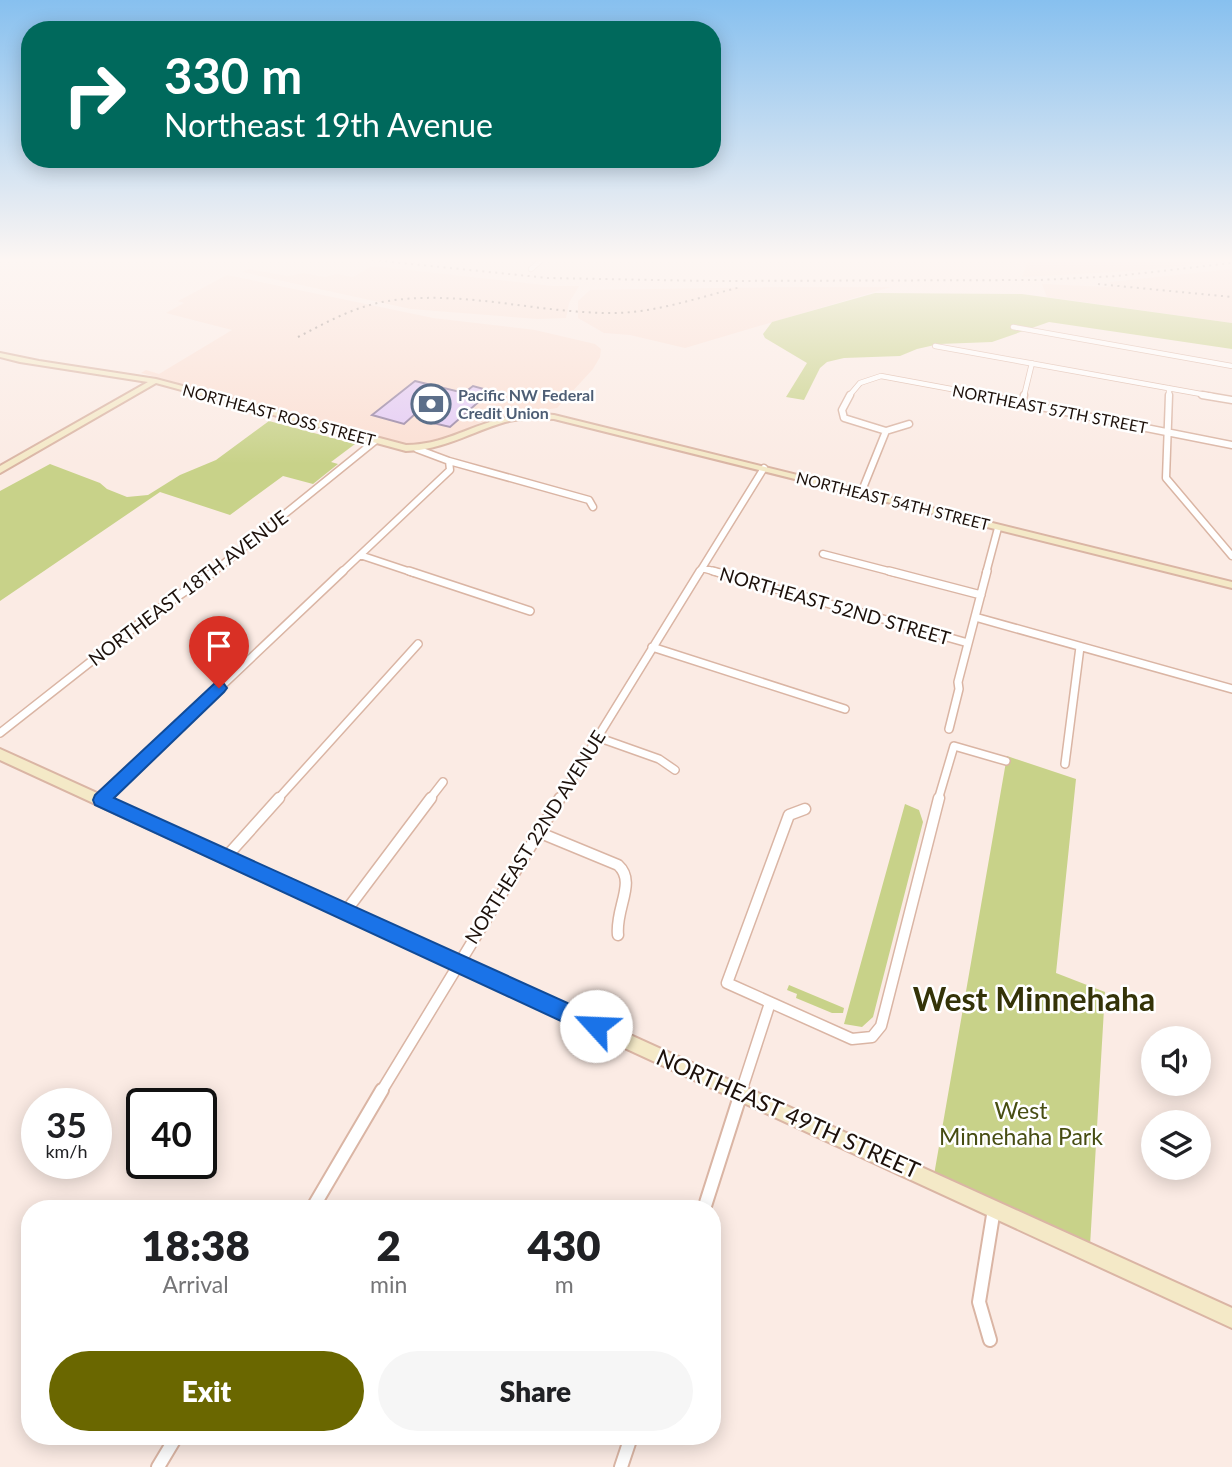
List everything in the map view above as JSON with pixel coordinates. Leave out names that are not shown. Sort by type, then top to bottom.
[{"type":"street","points":[[1013,327],[1232,366]]},
{"type":"street","points":[[935,346],[1232,400]]},
{"type":"street","name":"NORTHEAST ROSS STREET","points":[[0,355],[48,367],[122,374],[156,381],[375,441],[417,449],[447,444],[505,420],[534,416],[554,417]]},
{"type":"street","points":[[1023,404],[1032,363]]},
{"type":"street","name":"NORTHEAST 57TH STREET","points":[[886,431],[853,422],[842,413],[856,384],[868,377],[892,377],[1232,445]]},
{"type":"street","points":[[0,470],[156,381]]},
{"type":"street","points":[[1169,388],[1166,478],[1232,556]]},
{"type":"street","name":"NORTHEAST 54TH STREET","points":[[554,417],[1232,585]]},
{"type":"street","points":[[861,493],[886,431],[909,424]]},
{"type":"street","name":"NORTHEAST 18TH AVENUE","points":[[0,733],[150,615],[218,569],[375,441]]},
{"type":"street","points":[[417,449],[449,461],[589,500],[593,507]]},
{"type":"street","points":[[101,800],[450,470],[449,461]]},
{"type":"street","name":"NORTHEAST 22ND AVENUE","points":[[317,1200],[458,963],[764,468]]},
{"type":"street","points":[[949,729],[998,528]]},
{"type":"street","points":[[823,554],[981,595]]},
{"type":"street","points":[[360,555],[530,611]]},
{"type":"street","name":"NORTHEAST 52ND STREET","points":[[702,568],[968,643]]},
{"type":"street","points":[[975,617],[1232,689]]},
{"type":"street","points":[[227,856],[418,644]]},
{"type":"street","points":[[1065,764],[1080,647]]},
{"type":"street","points":[[652,648],[845,709]]},
{"type":"street","points":[[597,737],[659,759],[675,769]]},
{"type":"street","points":[[805,809],[789,815],[727,983],[852,1039],[873,1037],[881,1026],[951,749],[954,746],[963,747],[1006,761]]},
{"type":"street","name":"NORTHEAST 49TH STREET","points":[[0,754],[1232,1318]]},
{"type":"street","points":[[346,911],[443,782]]},
{"type":"street","points":[[538,832],[618,865],[626,872],[629,883],[618,910],[618,935]]},
{"type":"street","points":[[707,1200],[770,1003]]},
{"type":"street","points":[[990,1340],[979,1302],[995,1208]]},
{"type":"street","points":[[158,1467],[171,1445]]},
{"type":"street","points":[[621,1467],[628,1445]]},
{"type":"shaded area","points":[[218,326],[505,326],[535,330],[595,344],[601,349],[593,369],[557,408],[490,418],[445,440],[423,444],[403,443],[141,373],[146,370],[159,374],[232,330]]},
{"type":"shaded area","points":[[593,326],[758,326],[685,348],[630,335],[604,333]]},
{"type":"green space","points":[[769,326],[1036,326],[992,342],[939,344],[900,356],[844,358],[827,362],[820,368],[804,400],[786,397],[807,363],[765,338],[763,334]]},
{"type":"green space","points":[[1079,326],[1232,326],[1232,349]]},
{"type":"green space","points":[[269,421],[355,444],[331,462],[338,464],[313,484],[283,476],[230,515],[160,492],[0,601],[0,491],[50,464],[100,483],[107,489],[127,497],[148,495],[180,475],[216,460]]},
{"type":"green space","name":"West Minnehaha Park","points":[[1007,756],[1076,779],[1056,973],[1105,992],[1090,1246],[934,1175]]},
{"type":"green space","points":[[905,804],[919,810],[923,822],[873,1017],[862,1027],[844,1024]]},
{"type":"green space","points":[[789,985],[844,1008],[843,1013],[832,1013],[796,998],[797,994],[787,990]]},
{"type":"building","name":"Pacific NW Federal Credit Union","points":[[415,381],[464,393],[473,386],[491,391],[450,427],[433,423],[437,420],[415,414],[404,424],[372,415]]},
{"type":"railway","points":[[298,337],[319,326]]},
{"type":"place","name":"Pacific NW Federal Credit Union","points":[[431,404]]},
{"type":"district","name":"West Minnehaha","points":[[1034,1000]]},
{"type":"route","points":[[219,688],[101,800],[596,1026]]}]
